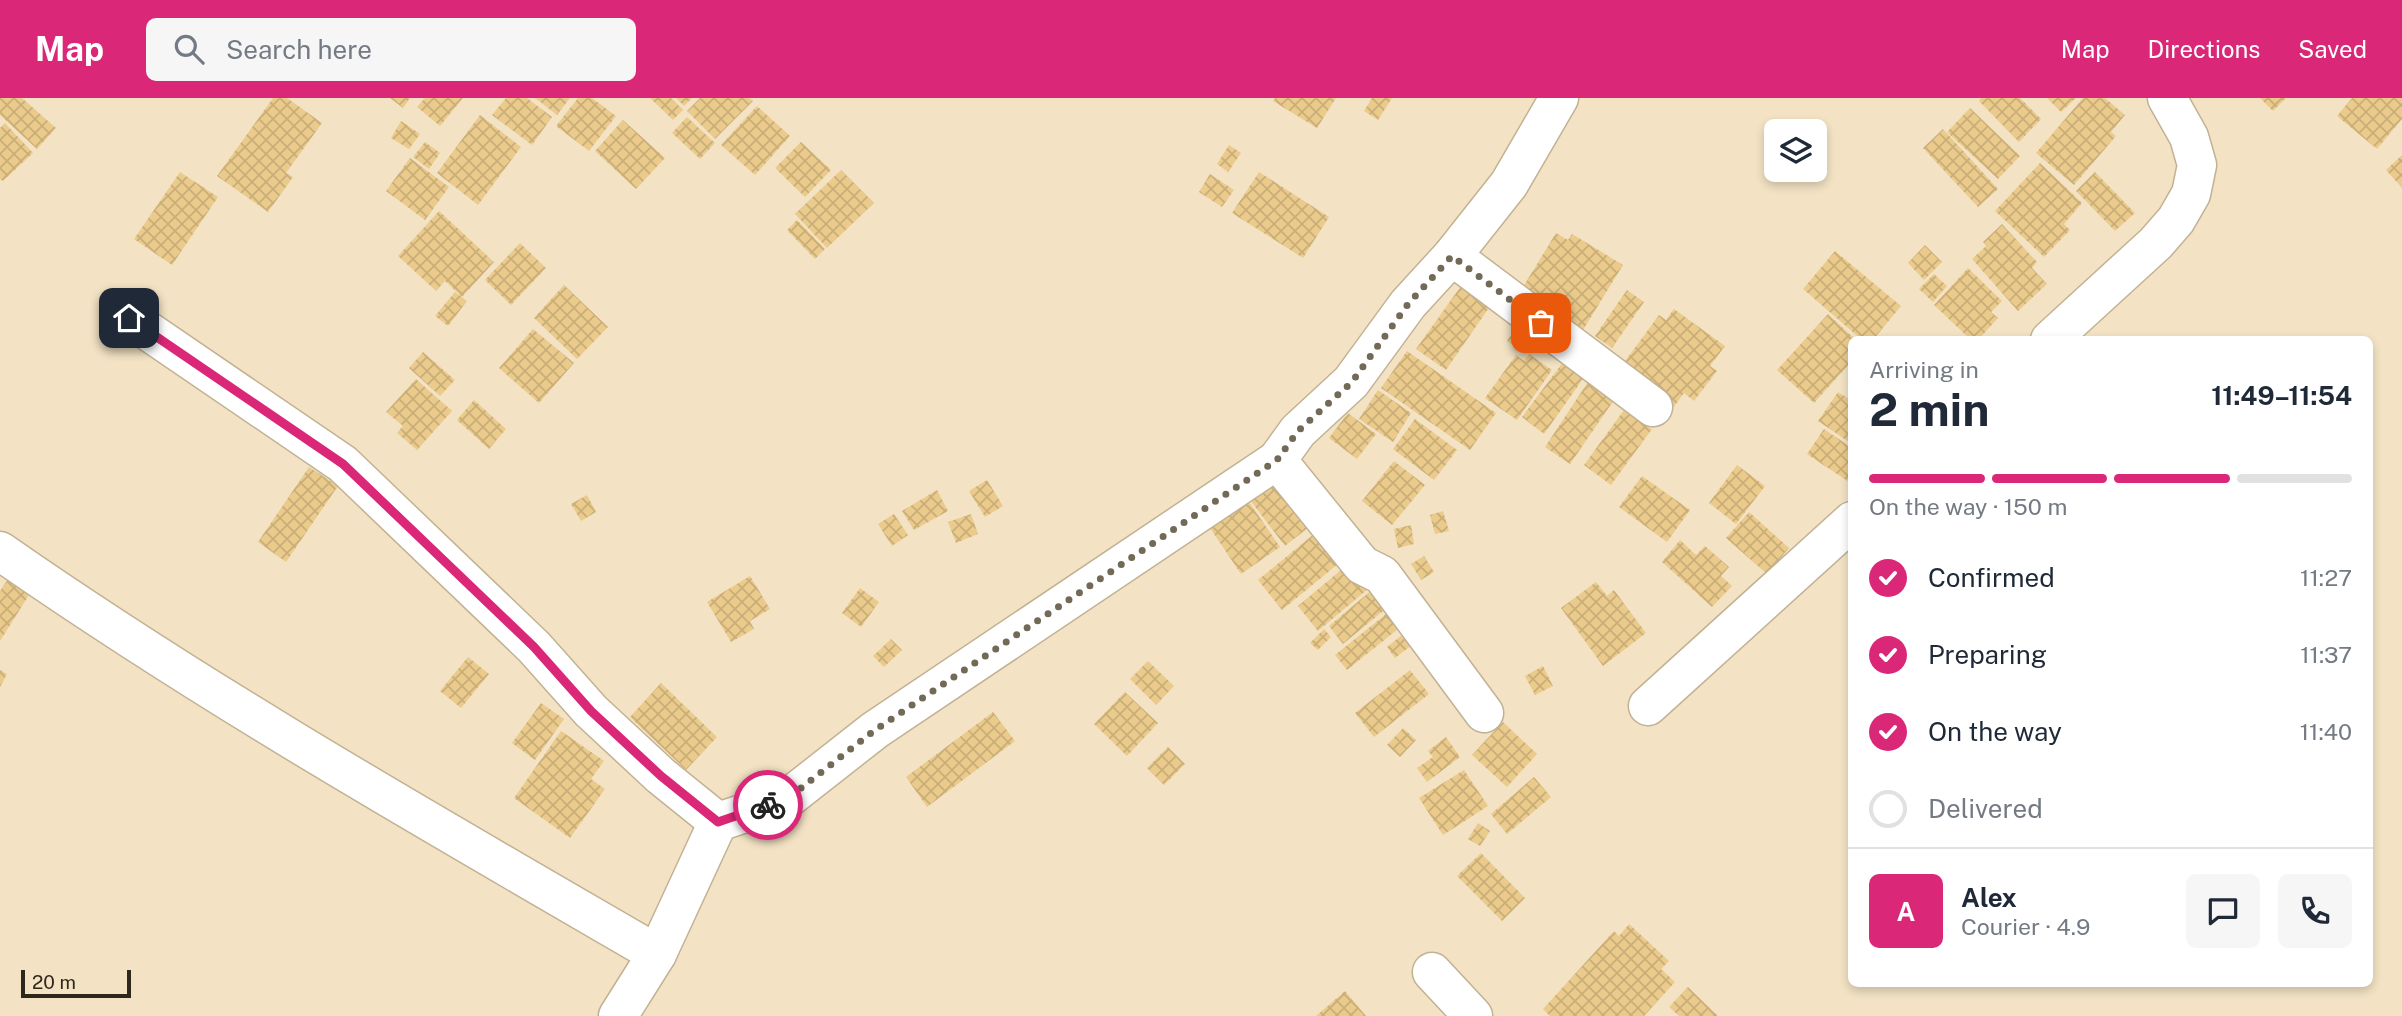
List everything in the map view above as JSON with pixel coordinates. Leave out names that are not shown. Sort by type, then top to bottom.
[{"type":"street","points":[[618,1016],[657,954],[718,822],[787,799],[875,730],[1277,460],[1298,431],[1352,382],[1408,304],[1452,256],[1509,184],[1559,98]]},
{"type":"street","points":[[2054,336],[2156,243],[2176,220],[2191,194],[2197,166],[2189,137],[2167,98]]},
{"type":"street","points":[[1452,256],[1653,407]]},
{"type":"street","points":[[129,318],[343,464],[534,647],[591,711],[661,776],[718,822]]},
{"type":"street","points":[[1277,460],[1362,565],[1382,575],[1485,713]]},
{"type":"street","points":[[1648,706],[1848,525]]},
{"type":"street","points":[[0,551],[79,606],[353,778],[657,954]]},
{"type":"street","points":[[1432,972],[1473,1016]]},
{"type":"building","points":[[0,98],[22,98],[56,128],[37,149],[0,115]]},
{"type":"building","points":[[273,98],[287,98],[322,123],[286,173],[293,177],[268,212],[217,176]]},
{"type":"building","points":[[390,98],[410,98],[403,108]]},
{"type":"building","points":[[425,98],[463,98],[440,126],[417,107]]},
{"type":"building","points":[[506,98],[527,98],[552,117],[532,145],[492,115]]},
{"type":"building","points":[[535,98],[570,98],[557,115]]},
{"type":"building","points":[[578,98],[592,98],[616,116],[589,151],[556,126]]},
{"type":"building","points":[[650,98],[671,98],[683,110],[673,120]]},
{"type":"building","points":[[676,98],[692,98],[684,106]]},
{"type":"building","points":[[700,98],[749,98],[753,101],[715,139],[687,111]]},
{"type":"building","points":[[1275,98],[1336,98],[1317,128],[1273,101]]},
{"type":"building","points":[[1372,98],[1392,98],[1378,120],[1364,111]]},
{"type":"building","points":[[1981,98],[2020,98],[2041,119],[2019,142],[1979,101]]},
{"type":"building","points":[[2047,98],[2076,98],[2061,112]]},
{"type":"building","points":[[2083,98],[2105,98],[2125,115],[2111,132],[2116,136],[2074,185],[2036,153]]},
{"type":"building","points":[[2260,98],[2286,98],[2273,111]]},
{"type":"building","points":[[2352,98],[2402,98],[2402,119],[2377,149],[2337,116]]},
{"type":"building","points":[[757,106],[790,136],[755,175],[721,145]]},
{"type":"building","points":[[1970,108],[2020,156],[1998,179],[1947,132]]},
{"type":"building","points":[[480,115],[521,147],[478,205],[437,173]]},
{"type":"building","points":[[687,117],[715,143],[700,159],[672,133]]},
{"type":"building","points":[[623,120],[665,158],[636,189],[595,151]]},
{"type":"building","points":[[401,121],[420,134],[409,149],[391,138]]},
{"type":"building","points":[[5,123],[33,153],[3,181],[0,179],[0,128]]},
{"type":"building","points":[[1943,129],[1998,189],[1978,207],[1923,148]]},
{"type":"building","points":[[425,142],[440,153],[429,169],[413,157]]},
{"type":"building","points":[[801,142],[831,170],[805,197],[775,168]]},
{"type":"building","points":[[1229,145],[1241,153],[1228,172],[1217,164]]},
{"type":"building","points":[[2402,155],[2402,188],[2386,170]]},
{"type":"building","points":[[410,158],[449,187],[425,220],[386,191]]},
{"type":"building","points":[[2040,163],[2082,203],[2064,224],[2070,230],[2044,257],[1995,211]]},
{"type":"building","points":[[841,170],[874,203],[827,248],[795,214]]},
{"type":"building","points":[[180,172],[218,197],[172,265],[134,239]]},
{"type":"building","points":[[1259,172],[1329,217],[1303,258],[1232,213]]},
{"type":"building","points":[[2095,172],[2135,213],[2115,231],[2076,191]]},
{"type":"building","points":[[1210,174],[1234,190],[1222,207],[1199,192]]},
{"type":"building","points":[[439,211],[494,262],[462,297],[445,281],[436,291],[398,256]]},
{"type":"building","points":[[797,220],[825,249],[815,259],[787,230]]},
{"type":"building","points":[[2002,224],[2037,262],[2032,268],[2047,284],[2018,311],[1972,259],[1986,246],[1983,242]]},
{"type":"building","points":[[1556,233],[1568,240],[1572,234],[1623,265],[1583,330],[1520,292]]},
{"type":"building","points":[[520,243],[546,268],[511,305],[485,280]]},
{"type":"building","points":[[1925,245],[1942,262],[1924,280],[1908,263]]},
{"type":"building","points":[[1835,251],[1901,306],[1876,336],[1857,336],[1803,289]]},
{"type":"building","points":[[1968,268],[2002,301],[1991,312],[1998,318],[1982,336],[1967,336],[1934,305]]},
{"type":"building","points":[[1934,274],[1947,286],[1933,302],[1919,289]]},
{"type":"building","points":[[1466,279],[1495,299],[1446,370],[1416,349]]},
{"type":"building","points":[[564,285],[608,327],[577,359],[534,318]]},
{"type":"building","points":[[1627,290],[1644,302],[1612,348],[1595,336]]},
{"type":"building","points":[[455,292],[467,301],[448,326],[435,316]]},
{"type":"building","points":[[1674,309],[1725,346],[1710,366],[1717,371],[1694,401],[1684,393],[1673,408],[1620,368],[1659,315],[1666,320]]},
{"type":"building","points":[[1828,314],[1852,336],[1848,336],[1848,365],[1814,403],[1777,370]]},
{"type":"building","points":[[1518,325],[1535,337],[1524,353],[1507,341]]},
{"type":"building","points":[[533,329],[574,363],[539,403],[499,368]]},
{"type":"building","points":[[1407,351],[1496,413],[1470,450],[1381,388]]},
{"type":"building","points":[[423,352],[455,380],[440,396],[409,368]]},
{"type":"building","points":[[1529,354],[1552,370],[1517,420],[1485,398],[1516,355],[1524,361]]},
{"type":"building","points":[[1569,354],[1590,369],[1544,434],[1522,417]]},
{"type":"building","points":[[416,379],[452,411],[417,450],[397,433],[403,426],[386,412]]},
{"type":"building","points":[[1588,382],[1614,400],[1570,464],[1545,447]]},
{"type":"building","points":[[1378,390],[1411,413],[1393,442],[1359,419]]},
{"type":"building","points":[[1838,392],[1848,398],[1848,441],[1818,421]]},
{"type":"building","points":[[474,400],[506,429],[489,449],[457,420]]},
{"type":"building","points":[[1624,410],[1652,429],[1611,485],[1584,465]]},
{"type":"building","points":[[1348,413],[1376,434],[1357,459],[1329,438]]},
{"type":"building","points":[[1415,419],[1457,450],[1434,480],[1393,449]]},
{"type":"building","points":[[1824,429],[1848,445],[1848,481],[1807,454]]},
{"type":"building","points":[[1394,461],[1425,485],[1392,525],[1362,501]]},
{"type":"building","points":[[1737,465],[1765,486],[1736,524],[1709,503]]},
{"type":"building","points":[[309,467],[338,486],[286,562],[258,542]]},
{"type":"building","points":[[1275,474],[1309,527],[1285,546],[1247,496]]},
{"type":"building","points":[[1642,476],[1690,510],[1667,542],[1619,507]]},
{"type":"building","points":[[987,480],[1003,506],[985,517],[969,491]]},
{"type":"building","points":[[937,490],[948,511],[914,530],[902,511]]},
{"type":"building","points":[[587,495],[596,512],[581,521],[571,504]]},
{"type":"building","points":[[1247,499],[1280,547],[1241,574],[1208,525]]},
{"type":"building","points":[[1443,511],[1449,531],[1435,534],[1430,515]]},
{"type":"building","points":[[1749,512],[1789,548],[1767,574],[1726,538]]},
{"type":"building","points":[[894,514],[908,535],[892,546],[878,524]]},
{"type":"building","points":[[971,514],[978,534],[956,543],[948,522]]},
{"type":"building","points":[[1411,525],[1414,544],[1398,548],[1394,529]]},
{"type":"building","points":[[1320,529],[1344,559],[1282,610],[1258,580]]},
{"type":"building","points":[[1680,540],[1696,555],[1705,546],[1729,567],[1721,576],[1732,586],[1712,607],[1662,562]]},
{"type":"building","points":[[1424,556],[1434,572],[1421,580],[1411,564]]},
{"type":"building","points":[[1354,559],[1374,584],[1318,631],[1298,606]]},
{"type":"building","points":[[12,573],[34,587],[0,641],[0,591]]},
{"type":"building","points":[[750,576],[770,609],[750,621],[754,629],[731,642],[707,602]]},
{"type":"building","points":[[1596,582],[1607,596],[1614,590],[1646,633],[1603,666],[1561,608]]},
{"type":"building","points":[[860,588],[879,602],[861,627],[842,613]]},
{"type":"building","points":[[1373,589],[1388,607],[1343,644],[1329,626]]},
{"type":"building","points":[[1391,610],[1403,625],[1347,670],[1335,655]]},
{"type":"building","points":[[1324,629],[1331,637],[1318,650],[1310,643]]},
{"type":"building","points":[[1407,631],[1416,642],[1395,658],[1387,647]]},
{"type":"building","points":[[891,639],[902,650],[884,667],[873,656]]},
{"type":"building","points":[[468,657],[489,674],[461,708],[440,691]]},
{"type":"building","points":[[1148,661],[1174,686],[1156,705],[1130,679]]},
{"type":"building","points":[[1543,666],[1553,686],[1535,695],[1525,676]]},
{"type":"building","points":[[0,670],[7,674],[0,687]]},
{"type":"building","points":[[1410,670],[1429,694],[1374,737],[1355,713]]},
{"type":"building","points":[[661,683],[717,737],[686,770],[630,717]]},
{"type":"building","points":[[1125,692],[1158,723],[1127,756],[1094,724]]},
{"type":"building","points":[[541,703],[564,719],[535,760],[512,743]]},
{"type":"building","points":[[993,712],[1015,741],[927,807],[906,777]]},
{"type":"building","points":[[1503,722],[1537,754],[1507,787],[1472,755]]},
{"type":"building","points":[[1403,728],[1416,740],[1400,757],[1387,745]]},
{"type":"building","points":[[561,731],[604,761],[591,779],[605,789],[570,838],[514,798]]},
{"type":"building","points":[[1446,737],[1460,757],[1427,782],[1417,768],[1433,757],[1428,751]]},
{"type":"building","points":[[1168,747],[1185,764],[1164,785],[1147,768]]},
{"type":"building","points":[[1464,770],[1488,806],[1443,835],[1419,798]]},
{"type":"building","points":[[1534,777],[1551,797],[1507,834],[1491,814]]},
{"type":"building","points":[[1478,823],[1490,831],[1480,846],[1468,839]]},
{"type":"building","points":[[1481,853],[1525,898],[1502,921],[1457,876]]},
{"type":"building","points":[[1629,924],[1669,961],[1661,969],[1675,982],[1644,1016],[1550,1016],[1543,1009],[1614,931],[1619,936]]},
{"type":"building","points":[[1688,987],[1718,1016],[1679,1016],[1669,1007]]},
{"type":"building","points":[[1345,991],[1366,1016],[1316,1016]]},
{"type":"way so far","points":[[768,805],[787,799],[875,730],[1277,460],[1298,431],[1352,382],[1408,304],[1452,256],[1541,323]]},
{"type":"route","points":[[129,318],[343,464],[534,647],[591,711],[661,776],[718,822],[768,805]]}]
